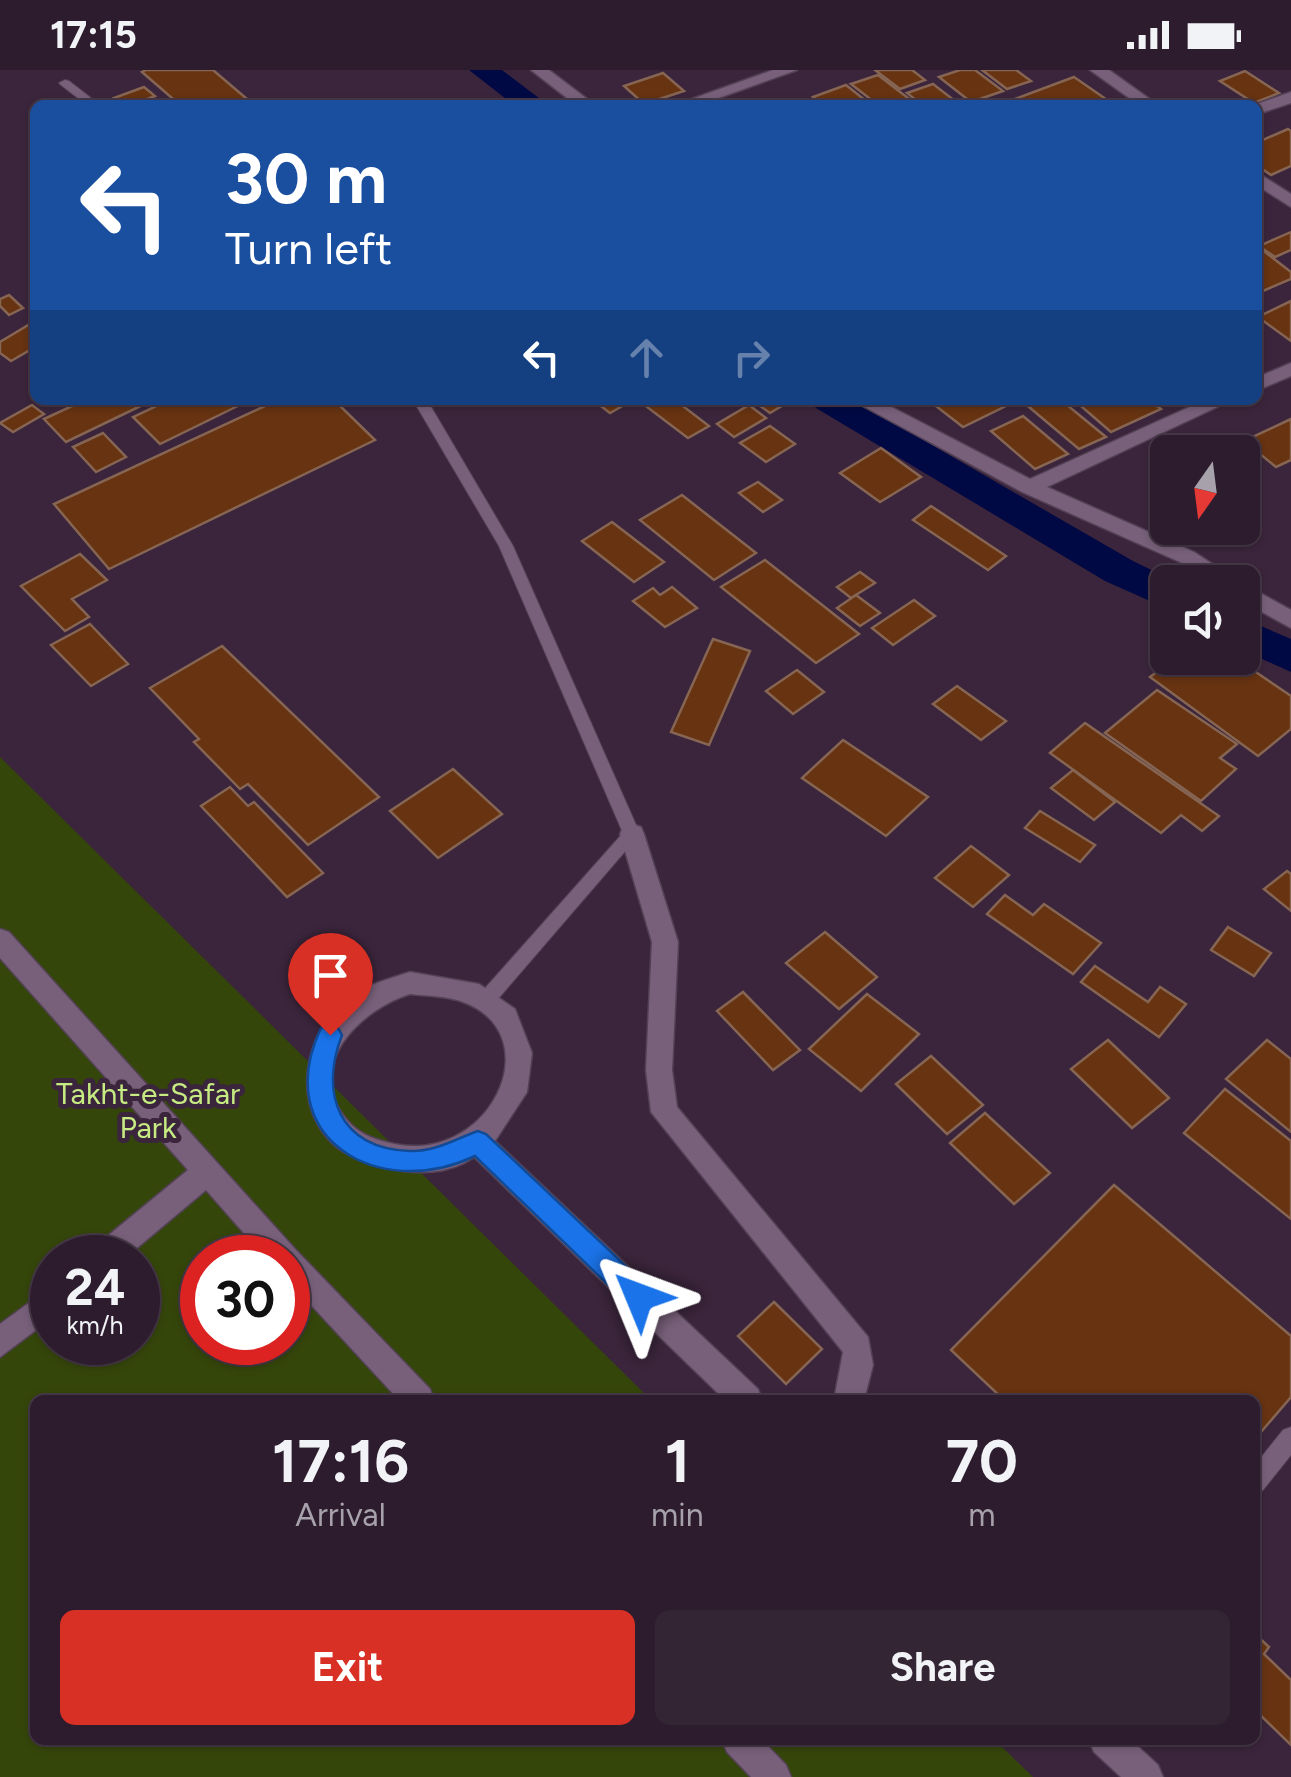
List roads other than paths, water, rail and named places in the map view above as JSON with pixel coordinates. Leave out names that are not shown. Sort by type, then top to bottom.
[{"type":"street","points":[[539,70],[580,100]]},
{"type":"street","points":[[697,100],[789,70]]},
{"type":"street","points":[[1098,70],[1143,100]]},
{"type":"street","points":[[1262,108],[1291,97]]},
{"type":"street","points":[[1262,181],[1291,202]]},
{"type":"street","points":[[1262,382],[1291,369]]},
{"type":"street","points":[[872,405],[1029,487],[1200,565]]},
{"type":"street","points":[[1029,487],[1211,405]]},
{"type":"street","points":[[1260,601],[1291,620]]},
{"type":"street","points":[[632,834],[666,942],[659,1070],[664,1112],[858,1346],[858,1365],[849,1395]]},
{"type":"street","points":[[0,940],[263,1235]]},
{"type":"street","points":[[442,982],[485,1001],[498,1009],[514,1033],[521,1062],[517,1092],[502,1120],[478,1142],[445,1158],[411,1162],[377,1157],[348,1142],[328,1120],[318,1092],[319,1062],[330,1035],[350,1010],[378,993],[410,984],[442,982]]},
{"type":"street","points":[[478,1142],[742,1395]]},
{"type":"street","points":[[131,1235],[205,1173]]},
{"type":"street","points":[[310,1284],[414,1395]]},
{"type":"street","points":[[0,1344],[30,1319]]},
{"type":"street","points":[[745,1745],[774,1777]]},
{"type":"street","points":[[1111,1745],[1146,1777]]},
{"type":"lane","points":[[65,83],[87,100]]},
{"type":"lane","points":[[423,405],[506,546],[632,834],[485,1001]]},
{"type":"lane","points":[[1260,1476],[1291,1438]]},
{"type":"waterway","points":[[483,70],[526,100]]},
{"type":"waterway","points":[[837,405],[1150,586]]},
{"type":"waterway","points":[[1260,641],[1291,657]]},
{"type":"park label","name":"Takht-e-Safar Park","points":[[148,1110]]}]
